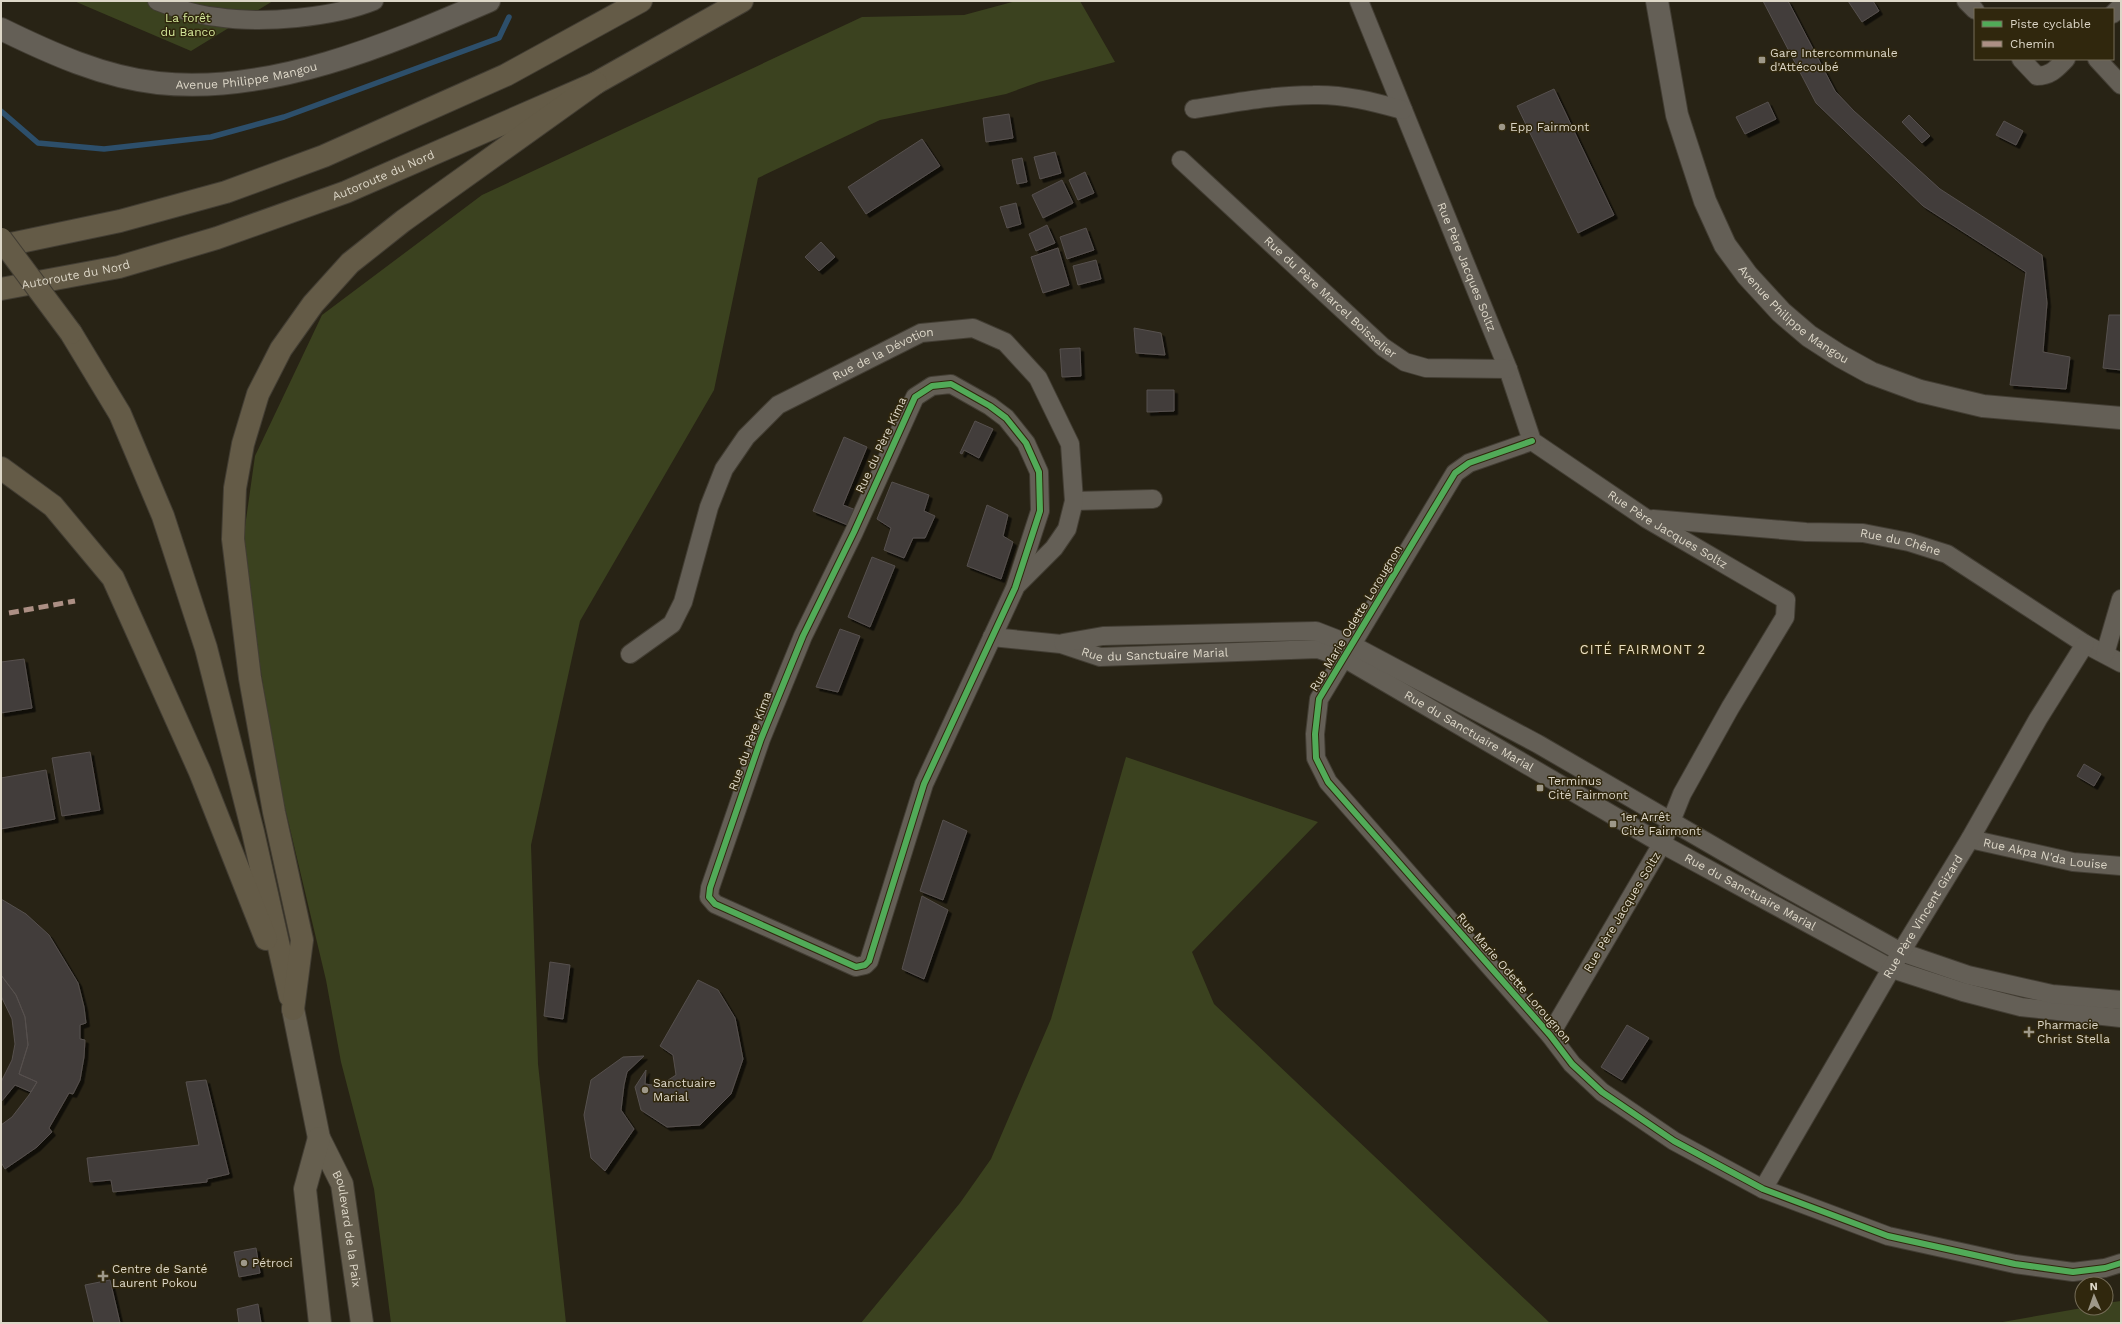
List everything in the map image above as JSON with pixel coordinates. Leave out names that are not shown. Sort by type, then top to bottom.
[{"type":"highway","points":[[1,246],[120,221],[226,192],[324,156],[506,75],[641,1]]},
{"type":"highway","name":"Autoroute du Nord","points":[[1,289],[119,267],[217,238],[346,192],[596,83],[742,1]]},
{"type":"highway","points":[[294,1009],[302,940],[274,812],[250,678],[233,539],[235,488],[243,444],[258,394],[280,348],[313,304],[350,263],[410,217],[596,83]]},
{"type":"highway","points":[[1,239],[71,333],[120,414],[163,516],[206,648],[294,1009]]},
{"type":"highway","points":[[1,468],[53,506],[113,578],[200,772],[294,1009]]},
{"type":"main road","name":"Boulevard de la Paix","points":[[294,1009],[320,1138],[342,1184],[362,1323]]},
{"type":"main road","name":"Boulevard de la Paix","points":[[320,1138],[305,1189],[320,1323]]},
{"type":"street","points":[[157,1],[216,18],[274,20],[326,13],[362,6],[374,1]]},
{"type":"street","name":"Avenue Philippe Mangou","points":[[1,29],[60,56],[128,78],[158,83],[208,84],[247,82],[345,57],[489,1]]},
{"type":"street","name":"Rue Père Jacques Soltz","points":[[1359,1],[1508,369],[1532,442],[1647,519],[1786,600],[1785,617],[1730,708],[1682,794],[1662,844],[1550,1035]]},
{"type":"street","name":"Avenue Philippe Mangou","points":[[1657,1],[1677,115],[1705,201],[1725,245],[1747,275],[1781,312],[1809,336],[1840,356],[1871,373],[1920,391],[1983,406],[2121,418]]},
{"type":"street","points":[[1966,1],[1974,9]]},
{"type":"street","points":[[2022,60],[2037,76],[2045,76],[2065,60]]},
{"type":"street","points":[[2098,60],[2121,85]]},
{"type":"street","points":[[1194,109],[1272,97],[1314,95],[1361,99],[1403,110]]},
{"type":"street","name":"Rue du Père Marcel Boisselier","points":[[1181,160],[1383,347],[1405,362],[1426,368],[1508,369]]},
{"type":"street","name":"Rue de la Dévotion","points":[[630,654],[672,624],[683,602],[709,508],[724,469],[746,437],[778,405],[921,333],[973,328],[1005,342],[1038,378],[1070,444],[1074,501],[1067,529],[1054,548],[1015,588]]},
{"type":"street","name":"Rue du Père Kima","points":[[951,384],[990,406],[1006,418],[1026,443],[1039,472],[1040,511],[1015,588],[992,637],[924,784],[869,961],[864,965],[856,967],[715,904],[709,897],[710,888],[761,739],[800,644],[915,397],[932,386],[951,384]]},
{"type":"street","name":"Rue Marie Odette Lorougnon","points":[[1532,442],[1469,463],[1455,473],[1319,699],[1316,734],[1316,758],[1328,782],[1550,1035],[1572,1064],[1602,1092],[1674,1141],[1764,1189],[1888,1236],[2015,1264],[2073,1272],[2105,1268],[2121,1263]]},
{"type":"street","points":[[1074,501],[1153,499]]},
{"type":"street","name":"Rue du Chêne","points":[[1647,519],[1806,532],[1863,534],[1909,542],[1947,554],[2084,644],[2121,664]]},
{"type":"street","points":[[2105,654],[2121,599]]},
{"type":"street","name":"Rue du Sanctuaire Marial","points":[[992,637],[1061,644],[1103,636],[1316,631],[1525,763],[1662,844],[1892,969],[1963,992],[2021,1007],[2121,1018]]},
{"type":"street","name":"Rue Père Vincent Gizard","points":[[1764,1189],[1901,952],[1970,839],[2038,719],[2084,644]]},
{"type":"street","name":"Rue du Sanctuaire Marial","points":[[1348,652],[1538,744],[1901,952],[1968,975],[2052,994],[2121,1000]]},
{"type":"street","points":[[1525,763],[1538,744]]},
{"type":"street","name":"Rue Akpa N'da Louise","points":[[1970,839],[2073,862],[2121,866]]},
{"type":"green space","name":"La forêt du Banco","points":[[74,1],[273,1],[191,51]]},
{"type":"green space","points":[[1016,1],[1080,1],[1115,62],[1039,82],[1006,94],[880,120],[758,178],[714,390],[580,621],[531,845],[538,1064],[566,1323],[391,1323],[374,1189],[341,1062],[326,980],[276,770],[242,548],[255,456],[322,315],[482,195],[862,17],[964,15]]},
{"type":"green space","points":[[1126,757],[1318,822],[1192,952],[1214,1004],[1550,1323],[861,1323],[960,1203],[991,1159],[1051,1019]]},
{"type":"green space","points":[[2121,1301],[2121,1323],[1997,1323],[2074,1309],[2074,1316],[2114,1316],[2114,1302]]},
{"type":"building","points":[[1763,1],[1788,1],[1835,91],[1854,111],[1940,189],[2042,255],[2047,303],[2043,352],[2070,357],[2066,389],[2010,385],[2026,272],[1923,206],[1816,103]]},
{"type":"building","points":[[1848,1],[1873,1],[1879,11],[1862,22]]},
{"type":"building","points":[[1554,89],[1614,215],[1578,233],[1517,106]]},
{"type":"building","points":[[1768,102],[1776,119],[1745,134],[1736,117]]},
{"type":"building","points":[[1009,114],[1013,138],[986,142],[983,118]]},
{"type":"building","points":[[1909,115],[1930,136],[1922,143],[1902,122]]},
{"type":"building","points":[[2004,121],[2023,131],[2016,145],[1996,135]]},
{"type":"building","points":[[922,139],[940,166],[866,214],[848,187]]},
{"type":"building","points":[[1055,152],[1061,173],[1040,179],[1034,157]]},
{"type":"building","points":[[1022,158],[1027,182],[1017,184],[1012,160]]},
{"type":"building","points":[[1085,172],[1094,193],[1078,200],[1069,180]]},
{"type":"building","points":[[1062,180],[1073,203],[1043,218],[1032,195]]},
{"type":"building","points":[[1016,203],[1021,224],[1007,228],[1000,207]]},
{"type":"building","points":[[1047,225],[1055,243],[1036,251],[1029,234]]},
{"type":"building","points":[[1086,228],[1094,250],[1067,259],[1060,237]]},
{"type":"building","points":[[821,242],[835,257],[819,271],[805,257]]},
{"type":"building","points":[[1058,248],[1069,285],[1043,293],[1031,257]]},
{"type":"building","points":[[1096,260],[1101,279],[1078,285],[1073,266]]},
{"type":"building","points":[[2109,315],[2121,315],[2121,370],[2103,368]]},
{"type":"building","points":[[1134,328],[1161,333],[1165,355],[1136,353]]},
{"type":"building","points":[[1080,348],[1081,376],[1062,377],[1060,349]]},
{"type":"building","points":[[1147,390],[1174,390],[1174,411],[1147,412]]},
{"type":"building","points":[[975,421],[993,429],[979,458],[964,450],[962,454],[960,453]]},
{"type":"building","points":[[844,437],[867,447],[843,505],[856,510],[850,526],[813,511]]},
{"type":"building","points":[[892,482],[929,495],[924,511],[935,516],[925,538],[913,538],[904,558],[884,550],[891,528],[877,519]]},
{"type":"building","points":[[987,505],[1008,515],[1003,536],[1013,542],[1001,579],[967,566]]},
{"type":"building","points":[[872,557],[895,566],[870,627],[848,617]]},
{"type":"building","points":[[840,629],[860,636],[838,692],[816,687]]},
{"type":"building","points":[[24,659],[32,708],[1,713],[1,662]]},
{"type":"building","points":[[90,752],[100,810],[62,816],[52,758]]},
{"type":"building","points":[[2084,764],[2101,774],[2094,786],[2077,776]]},
{"type":"building","points":[[46,770],[55,819],[1,829],[1,778]]},
{"type":"building","points":[[943,820],[967,831],[943,900],[920,891]]},
{"type":"building","points":[[922,896],[948,910],[924,979],[902,969]]},
{"type":"building","points":[[1,899],[26,914],[49,935],[78,983],[86,1023],[80,1025],[80,1039],[85,1040],[80,1080],[73,1094],[69,1093],[49,1128],[52,1132],[37,1147],[5,1169],[2,1164],[1,1165],[1,1125],[12,1117],[37,1082],[19,1074],[28,1045],[25,1017],[16,995],[1,975]]},
{"type":"building","points":[[550,962],[570,965],[563,1019],[544,1016]]},
{"type":"building","points":[[1,975],[16,995],[25,1017],[28,1045],[19,1074],[37,1082],[31,1092],[15,1085],[1,1102],[1,1082],[12,1060],[15,1044],[12,1019],[1,996]]},
{"type":"building","points":[[698,980],[718,990],[735,1018],[743,1059],[731,1094],[700,1125],[667,1127],[641,1110],[635,1087],[646,1070],[645,1084],[659,1086],[676,1075],[673,1055],[660,1046]]},
{"type":"building","points":[[1627,1025],[1649,1038],[1622,1080],[1601,1067]]},
{"type":"building","points":[[644,1056],[627,1072],[624,1085],[621,1110],[634,1129],[605,1171],[591,1158],[584,1115],[591,1080],[623,1057]]},
{"type":"building","points":[[206,1080],[229,1174],[207,1179],[207,1182],[113,1192],[111,1180],[90,1182],[87,1158],[199,1145],[186,1082]]},
{"type":"building","points":[[256,1248],[260,1273],[239,1277],[234,1252]]},
{"type":"building","points":[[110,1280],[120,1323],[94,1323],[85,1285]]},
{"type":"building","points":[[258,1304],[261,1323],[239,1323],[237,1309]]},
{"type":"waterway","points":[[1,111],[38,143],[104,149],[211,137],[284,117],[499,38],[509,17]]},
{"type":"marked path","points":[[9,613],[75,601]]},
{"type":"cycle path","points":[[951,384],[990,406],[1006,418],[1026,443],[1039,472],[1040,511],[1015,588],[924,784],[869,961],[865,965],[856,967],[715,904],[709,897],[710,888],[761,739],[803,636],[854,532],[915,397],[932,386],[951,384]]},
{"type":"cycle path","points":[[1532,441],[1469,463],[1455,473],[1319,699],[1315,734],[1316,758],[1328,782],[1550,1035],[1572,1064],[1602,1092],[1674,1141],[1763,1189],[1888,1236],[2015,1264],[2073,1272],[2105,1268],[2121,1263]]},
{"type":"place","name":"Gare Intercommunale d'Attécoubé","points":[[1762,60]]},
{"type":"place","name":"Epp Fairmont","points":[[1502,127]]},
{"type":"place","name":"Terminus Cité Fairmont","points":[[1540,788]]},
{"type":"place","name":"1er Arrêt Cité Fairmont","points":[[1613,824]]},
{"type":"place","name":"Pharmacie Christ Stella","points":[[2029,1032]]},
{"type":"place","name":"Sanctuaire Marial","points":[[645,1090]]},
{"type":"place","name":"Pétroci","points":[[244,1263]]},
{"type":"place","name":"Centre de Santé Laurent Pokou","points":[[103,1276]]},
{"type":"district","name":"CITÉ FAIRMONT 2","points":[[1643,649]]}]
